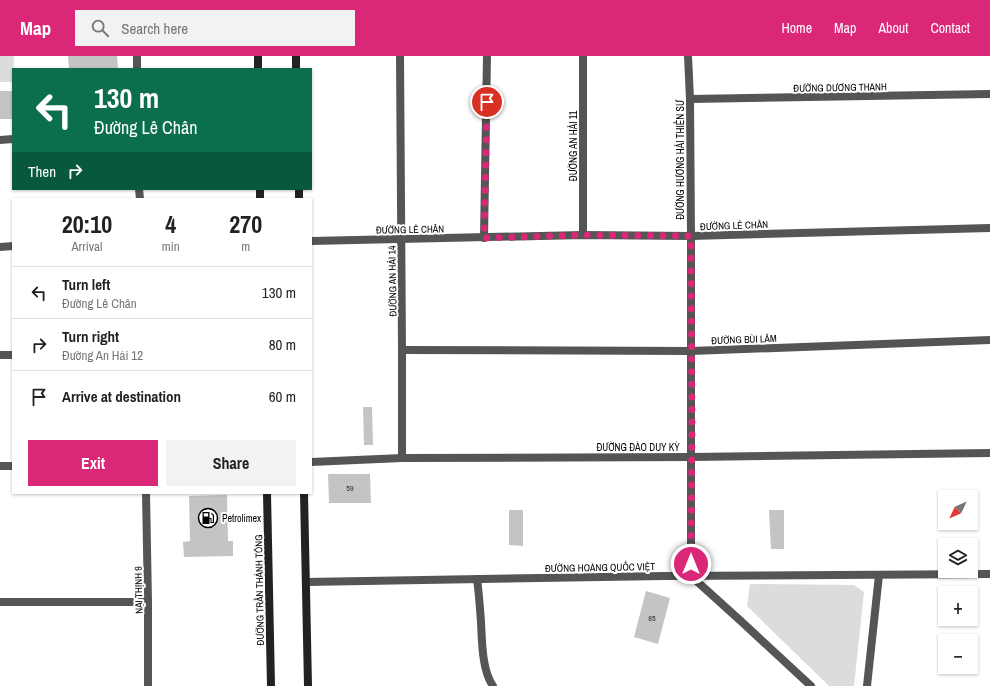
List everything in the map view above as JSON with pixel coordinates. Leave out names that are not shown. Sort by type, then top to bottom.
[{"type":"main road","points":[[258,56],[258,68]]},
{"type":"main road","points":[[296,56],[296,68]]},
{"type":"main road","name":"ĐƯỜNG TRẦN THÁNH TÔNG","points":[[267,494],[271,686]]},
{"type":"main road","points":[[304,494],[308,686]]},
{"type":"street","points":[[136,56],[137,68]]},
{"type":"street","name":"ĐƯỜNG AN HẢI 14","points":[[400,56],[402,458]]},
{"type":"street","points":[[484,238],[487,56]]},
{"type":"street","name":"ĐƯỜNG AN HẢI 11","points":[[582,56],[583,235]]},
{"type":"street","name":"ĐƯỜNG HƯƠNG HẢI THIỀN SƯ","points":[[688,56],[690,99],[691,236],[691,576]]},
{"type":"street","name":"ĐƯỜNG DƯƠNG THANH","points":[[690,99],[990,94]]},
{"type":"street","points":[[0,140],[12,139]]},
{"type":"street","name":"ĐƯỜNG LÊ CHÂN","points":[[312,241],[583,235],[691,236],[990,228]]},
{"type":"street","points":[[0,247],[12,246]]},
{"type":"street","name":"ĐƯỜNG BÙI LÂM","points":[[402,350],[691,351],[990,340]]},
{"type":"street","points":[[0,355],[12,355]]},
{"type":"street","name":"ĐƯỜNG ĐÀO DUY KỲ","points":[[312,462],[402,458],[692,457],[990,453]]},
{"type":"street","points":[[0,466],[12,466]]},
{"type":"street","name":"NẠI THỊNH 9","points":[[146,494],[148,686]]},
{"type":"street","name":"ĐƯỜNG HOÀNG QUỐC VIỆT","points":[[306,582],[664,576],[990,574]]},
{"type":"street","points":[[867,686],[880,575]]},
{"type":"street","points":[[691,576],[811,686]]},
{"type":"street","points":[[478,579],[483,651],[487,673],[493,686]]},
{"type":"street","points":[[0,602],[148,602]]},
{"type":"shaded area","points":[[0,56],[14,56],[12,82],[0,82]]},
{"type":"shaded area","points":[[750,584],[854,585],[864,592],[854,686],[829,686],[747,606]]},
{"type":"building","points":[[68,56],[117,56],[118,68],[69,68]]},
{"type":"building","points":[[0,91],[12,91],[12,119],[0,119]]},
{"type":"building","points":[[363,407],[372,407],[373,445],[364,445]]},
{"type":"building","points":[[328,474],[370,474],[371,503],[329,503]]},
{"type":"building","name":"Petrolimex","points":[[227,495],[228,541],[233,541],[233,556],[184,557],[183,542],[190,541],[189,496]]},
{"type":"building","points":[[509,510],[523,510],[523,546],[509,545]]},
{"type":"building","points":[[769,510],[784,510],[784,549],[771,549]]},
{"type":"building","points":[[646,591],[670,598],[658,644],[634,637]]},
{"type":"place","name":"Petrolimex","points":[[208,518]]},
{"type":"route","points":[[487,102],[484,238],[583,235],[691,236],[691,564]]}]
